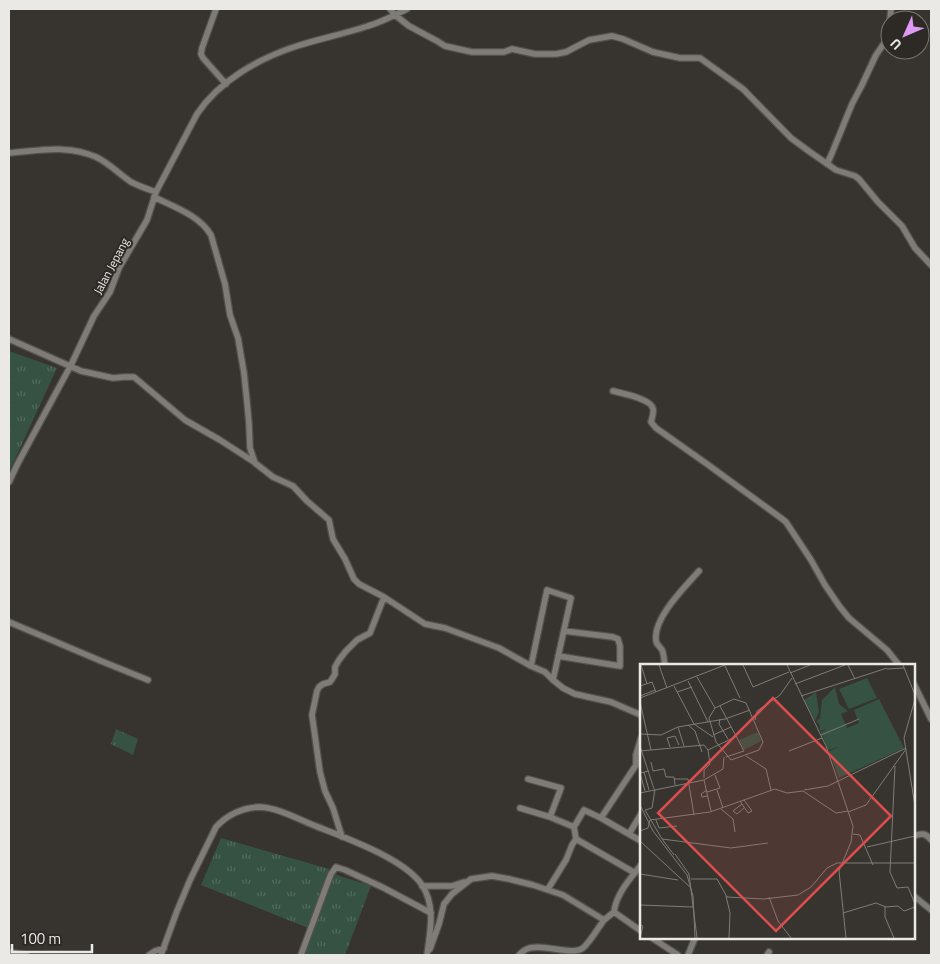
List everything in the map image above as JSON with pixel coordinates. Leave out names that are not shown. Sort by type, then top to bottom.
[{"type":"street","points":[[216,9],[201,54],[226,84]]},
{"type":"street","points":[[390,9],[410,26],[445,46],[472,52],[504,52],[512,49],[535,54],[556,54],[566,52],[589,40],[612,36],[624,39],[653,52],[680,58],[700,58],[743,89],[791,138],[836,170],[859,179],[878,202],[902,226],[915,248],[931,265]]},
{"type":"street","name":"Jalan Jepang","points":[[9,482],[71,365],[94,316],[110,292],[119,268],[147,220],[155,195],[205,102],[243,72],[278,53],[370,26],[407,9]]},
{"type":"street","points":[[827,164],[852,104],[880,49]]},
{"type":"street","points":[[9,153],[64,149],[97,158],[130,181],[198,220],[208,229],[225,284],[230,315],[238,338],[244,373],[250,448],[255,463]]},
{"type":"street","points":[[9,339],[81,370],[113,378],[134,377],[186,420],[220,440],[273,477],[293,486],[329,520],[334,539],[354,579],[359,584],[384,597],[425,624],[445,628],[500,648],[545,672],[563,688],[575,694],[611,702],[640,714]]},
{"type":"street","points":[[612,391],[651,404],[653,409],[651,422],[656,428],[786,522],[840,607],[887,650],[898,664]]},
{"type":"street","points":[[665,664],[663,652],[656,640],[658,625],[664,613],[699,571]]},
{"type":"street","points":[[531,666],[547,590],[571,598],[553,680]]},
{"type":"street","points":[[342,837],[334,808],[325,791],[320,772],[312,715],[314,701],[319,687],[330,682],[332,679],[339,660],[357,640],[370,633],[384,597]]},
{"type":"street","points":[[9,622],[84,655],[148,680]]},
{"type":"street","points":[[558,656],[620,666],[618,639],[564,631]]},
{"type":"street","points":[[915,686],[931,720]]},
{"type":"street","points":[[601,818],[639,766],[636,754],[640,741]]},
{"type":"street","points":[[528,779],[561,788],[550,817]]},
{"type":"street","points":[[161,955],[177,911],[211,835],[220,823],[231,815],[249,808],[267,808],[290,815],[382,854],[414,877],[422,886],[428,899],[431,913],[427,955]]},
{"type":"street","points":[[520,808],[550,817],[574,828]]},
{"type":"street","points":[[548,889],[566,860],[576,839],[574,828],[584,810],[640,840]]},
{"type":"street","points":[[629,834],[640,816]]},
{"type":"street","points":[[915,836],[923,833],[931,840]]},
{"type":"street","points":[[576,839],[635,873]]},
{"type":"street","points":[[519,955],[525,949],[534,948],[575,951],[582,948],[604,920],[614,912],[618,898],[640,866]]},
{"type":"street","points":[[301,955],[326,887],[336,867],[382,887],[431,913]]},
{"type":"street","points":[[422,886],[452,886],[471,879],[492,876],[509,879],[563,895],[604,920]]},
{"type":"street","points":[[427,955],[439,924],[443,906],[452,894],[471,879]]},
{"type":"street","points":[[915,897],[931,910]]},
{"type":"street","points":[[614,912],[640,930]]},
{"type":"street","points":[[654,939],[678,955]]},
{"type":"street","points":[[688,955],[695,939]]},
{"type":"street","points":[[149,955],[164,948]]},
{"type":"street","points":[[9,952],[26,955]]},
{"type":"green space","points":[[9,351],[57,368],[9,472]]},
{"type":"green space","points":[[116,729],[138,739],[133,755],[111,744]]},
{"type":"green space","points":[[221,838],[329,869],[308,928],[201,885]]},
{"type":"green space","points":[[334,874],[371,886],[345,955],[304,955]]}]
